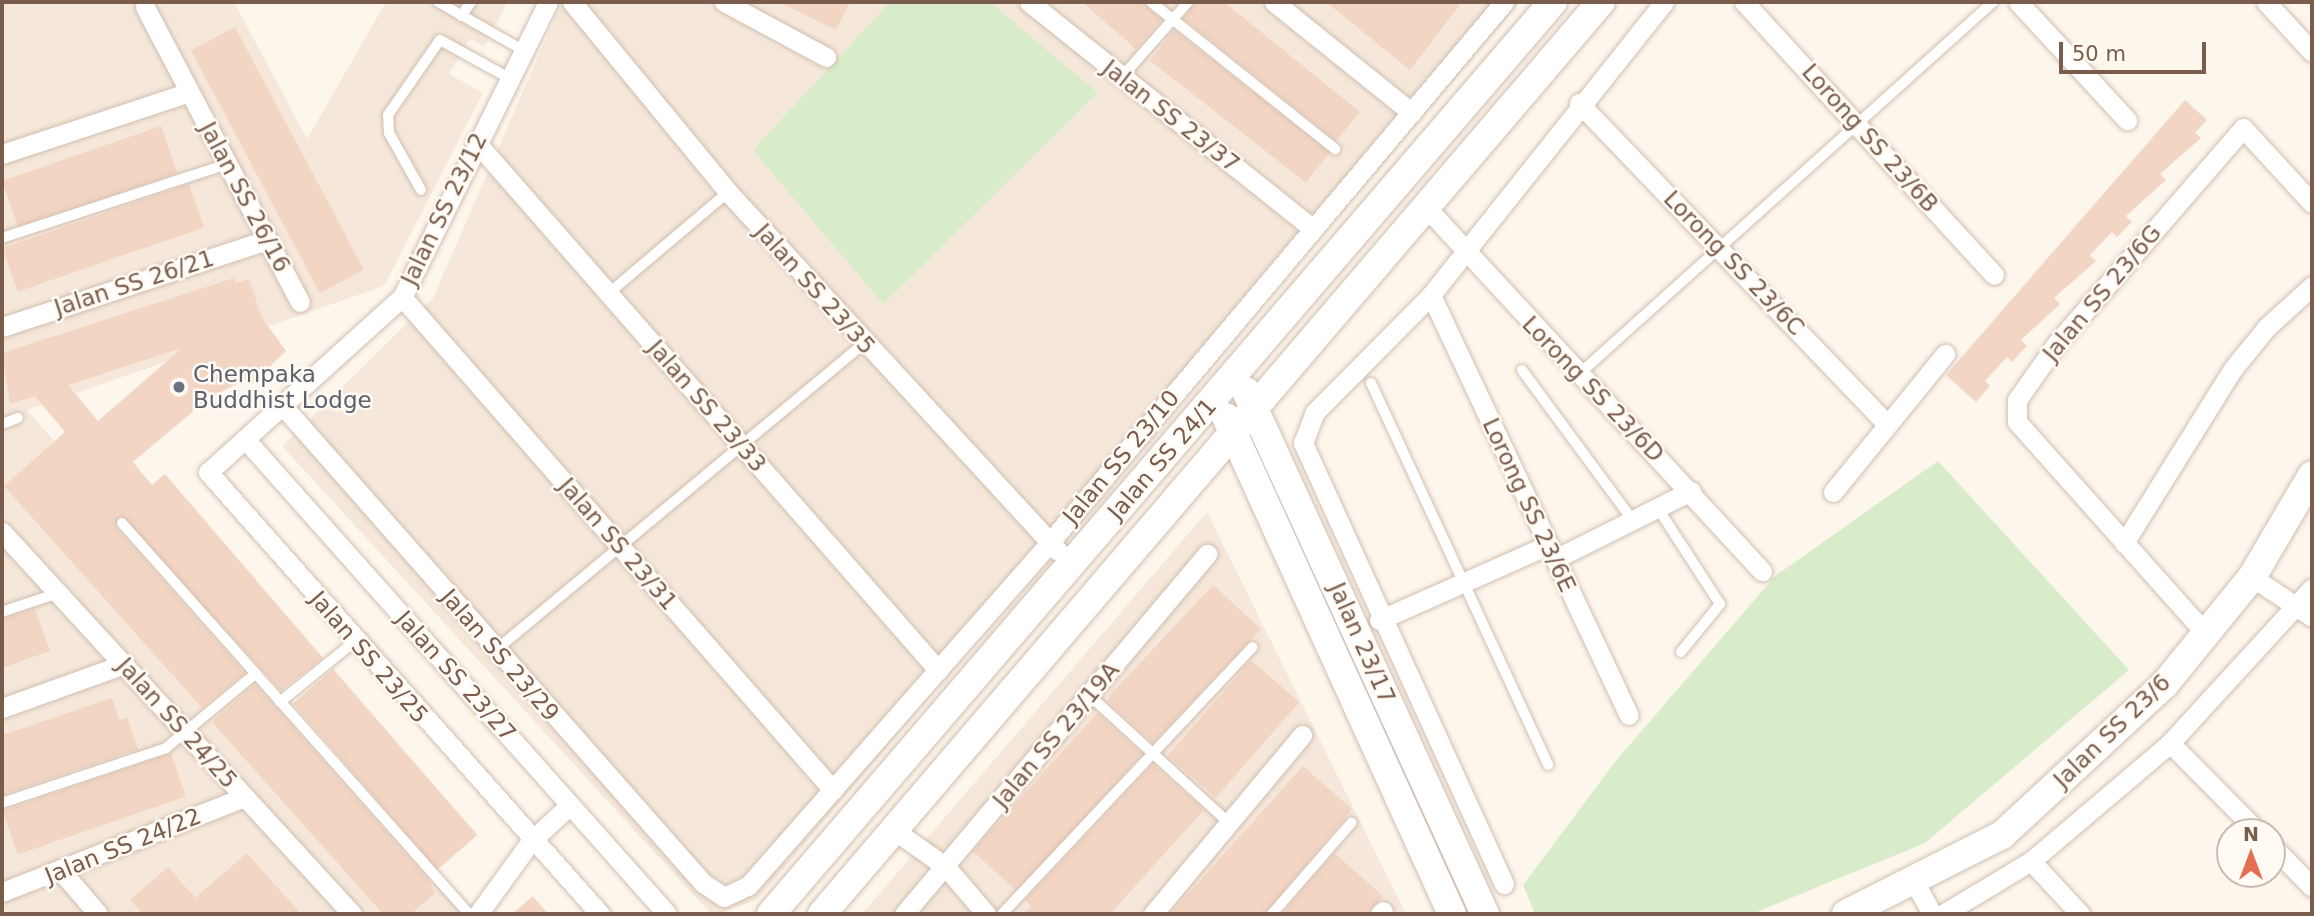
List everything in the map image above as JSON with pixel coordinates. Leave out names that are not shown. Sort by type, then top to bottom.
[{"type":"main road","name":"Jalan SS 24/1","points":[[771,914],[1553,2]]},
{"type":"main road","name":"Jalan SS 24/1","points":[[822,914],[1254,404],[1601,2]]},
{"type":"main road","name":"Jalan 23/17","points":[[1234,374],[1254,404],[1485,914]]},
{"type":"main road","name":"Jalan 23/17","points":[[1214,398],[1233,429],[1452,914]]},
{"type":"main road","name":"Jalan SS 23/6","points":[[1846,914],[1915,883],[2002,835],[2164,685],[2252,577],[2312,475]]},
{"type":"street","name":"Jalan SS 23/12","points":[[208,471],[402,297],[476,142],[548,2]]},
{"type":"street","points":[[724,2],[826,57]]},
{"type":"street","name":"Jalan SS 23/37","points":[[1029,2],[1313,229]]},
{"type":"street","points":[[1274,2],[1412,113]]},
{"type":"street","name":"Jalan SS 23/10","points":[[724,897],[748,886],[1050,542],[1504,2]]},
{"type":"street","points":[[1504,884],[1379,620],[1303,443],[1315,412],[1431,295],[1461,249],[1664,2]]},
{"type":"street","name":"Lorong SS 23/6B","points":[[1744,2],[1861,126],[1994,275]]},
{"type":"street","points":[[2018,2],[2127,120]]},
{"type":"street","points":[[2266,2],[2312,52]]},
{"type":"street","name":"Jalan SS 23/35","points":[[575,3],[728,192],[1070,566]]},
{"type":"street","name":"Jalan SS 26/16","points":[[145,7],[300,302]]},
{"type":"street","points":[[2,154],[189,92]]},
{"type":"street","name":"Lorong SS 23/6C","points":[[1579,103],[1723,250],[1887,424]]},
{"type":"street","name":"Jalan SS 23/6G","points":[[2207,635],[2017,422],[2017,400],[2057,343],[2243,128],[2312,204]]},
{"type":"street","name":"Jalan SS 23/33","points":[[476,142],[938,670]]},
{"type":"street","name":"Lorong SS 23/6D","points":[[1425,206],[1461,249],[1691,491],[1762,571]]},
{"type":"street","name":"Jalan SS 26/21","points":[[2,327],[267,240]]},
{"type":"street","points":[[2124,543],[2232,370],[2312,286]]},
{"type":"street","name":"Lorong SS 23/6E","points":[[1431,295],[1629,715]]},
{"type":"street","name":"Jalan SS 23/31","points":[[402,297],[833,790]]},
{"type":"street","points":[[1833,492],[1945,354]]},
{"type":"street","name":"Jalan SS 23/29","points":[[282,405],[703,883],[724,897]]},
{"type":"street","name":"Jalan SS 23/27","points":[[245,439],[667,914]]},
{"type":"street","name":"Jalan SS 23/25","points":[[208,471],[531,841]]},
{"type":"street","points":[[1379,620],[1466,581],[1551,552],[1632,519],[1691,491]]},
{"type":"street","name":"Jalan SS 24/25","points":[[2,532],[352,914]]},
{"type":"street","name":"Jalan SS 23/19A","points":[[904,914],[1206,554]]},
{"type":"street","points":[[2252,577],[2298,602],[2312,617]]},
{"type":"street","points":[[1943,914],[2031,861],[2170,743],[2312,588]]},
{"type":"street","points":[[2,708],[124,664]]},
{"type":"street","points":[[1153,914],[1302,735]]},
{"type":"street","points":[[2170,743],[2244,818]]},
{"type":"street","name":"Jalan SS 24/22","points":[[2,892],[62,872],[244,797]]},
{"type":"street","points":[[478,914],[531,841],[570,805]]},
{"type":"street","points":[[894,830],[946,867],[986,914]]},
{"type":"street","points":[[531,841],[600,914]]},
{"type":"street","points":[[2286,860],[2312,887]]},
{"type":"street","points":[[2031,861],[2080,914]]},
{"type":"street","points":[[62,872],[98,914]]},
{"type":"street","points":[[1915,883],[1932,914]]},
{"type":"lane","points":[[438,2],[523,50]]},
{"type":"lane","points":[[461,16],[471,2]]},
{"type":"lane","points":[[1151,2],[1335,149]]},
{"type":"lane","points":[[1121,78],[1188,2]]},
{"type":"lane","points":[[1578,375],[1861,126],[1993,2]]},
{"type":"lane","points":[[421,190],[389,133],[388,115],[440,40],[509,78]]},
{"type":"lane","points":[[2,238],[228,164]]},
{"type":"lane","points":[[609,293],[728,192]]},
{"type":"lane","points":[[495,650],[864,343]]},
{"type":"lane","points":[[1522,370],[1632,519]]},
{"type":"lane","points":[[1371,383],[1466,581],[1548,765]]},
{"type":"lane","points":[[2,424],[18,418]]},
{"type":"lane","points":[[1657,507],[1720,604],[1681,652]]},
{"type":"lane","points":[[122,523],[469,914]]},
{"type":"lane","points":[[2,612],[59,593]]},
{"type":"lane","points":[[280,702],[355,640]]},
{"type":"lane","points":[[1002,914],[1253,647]]},
{"type":"lane","points":[[2,803],[166,748],[255,674]]},
{"type":"lane","points":[[1089,695],[1229,823]]},
{"type":"lane","points":[[1272,914],[1350,823]]},
{"type":"shaded area","points":[[2,2],[234,2],[307,139],[386,2],[507,2],[484,47],[470,39],[449,74],[483,93],[384,286],[27,410],[469,914],[2,914]]},
{"type":"shaded area","points":[[562,2],[1520,2],[758,899],[718,914],[711,914],[282,446],[433,298]]},
{"type":"shaded area","points":[[1207,512],[1406,914],[862,914]]},
{"type":"green space","points":[[890,2],[990,2],[1098,93],[883,304],[753,150]]},
{"type":"green space","points":[[1938,461],[2129,670],[1925,843],[1752,914],[1535,914],[1523,885],[1615,762],[1775,576]]},
{"type":"building","points":[[779,2],[850,2],[836,30]]},
{"type":"building","points":[[1082,2],[1144,2],[1162,20],[1136,49]]},
{"type":"building","points":[[1195,2],[1224,2],[1360,112],[1336,141],[1183,18]]},
{"type":"building","points":[[1326,2],[1462,2],[1410,70]]},
{"type":"building","points":[[235,27],[364,270],[320,293],[191,50]]},
{"type":"building","points":[[1174,30],[1330,152],[1306,183],[1150,61]]},
{"type":"building","points":[[2185,100],[2207,120],[2195,133],[2201,138],[2160,174],[2166,180],[2126,216],[2132,222],[2117,237],[2112,232],[2090,255],[2096,261],[2054,298],[2060,304],[2021,340],[2027,346],[2012,362],[2007,357],[1985,381],[1990,386],[1976,402],[1946,375]]},
{"type":"building","points":[[161,126],[177,173],[18,228],[2,181]]},
{"type":"building","points":[[189,184],[204,227],[18,292],[3,248]]},
{"type":"building","points":[[234,278],[236,283],[249,279],[262,318],[286,351],[251,385],[247,379],[209,398],[133,462],[152,485],[165,474],[323,658],[281,691],[120,516],[116,528],[245,673],[202,708],[4,486],[65,432],[35,396],[10,404],[2,353]],"holes":[[[182,348],[98,421],[68,385]]]},
{"type":"building","points":[[1213,585],[1261,629],[1153,743],[1108,702],[1109,696]]},
{"type":"building","points":[[35,609],[50,651],[2,668],[2,619]]},
{"type":"building","points":[[1251,660],[1299,702],[1216,798],[1168,756]]},
{"type":"building","points":[[333,669],[477,835],[437,870],[293,704]]},
{"type":"building","points":[[255,684],[427,878],[435,893],[411,914],[383,914],[212,722]]},
{"type":"building","points":[[112,698],[119,720],[127,717],[138,749],[2,795],[2,735]]},
{"type":"building","points":[[1097,713],[1142,754],[1018,892],[973,851]]},
{"type":"building","points":[[171,753],[186,796],[18,854],[3,811]]},
{"type":"building","points":[[1153,764],[1204,810],[1110,914],[1023,914],[1031,906],[1025,900]]},
{"type":"building","points":[[1303,766],[1352,809],[1265,914],[1170,914]]},
{"type":"building","points":[[247,853],[301,914],[143,914],[130,900],[168,867],[195,898]]},
{"type":"building","points":[[1334,853],[1383,896],[1367,914],[1282,914]]},
{"type":"building","points":[[533,896],[548,914],[512,914]]},
{"type":"place","name":"Chempaka Buddhist Lodge","points":[[179,387]]}]
